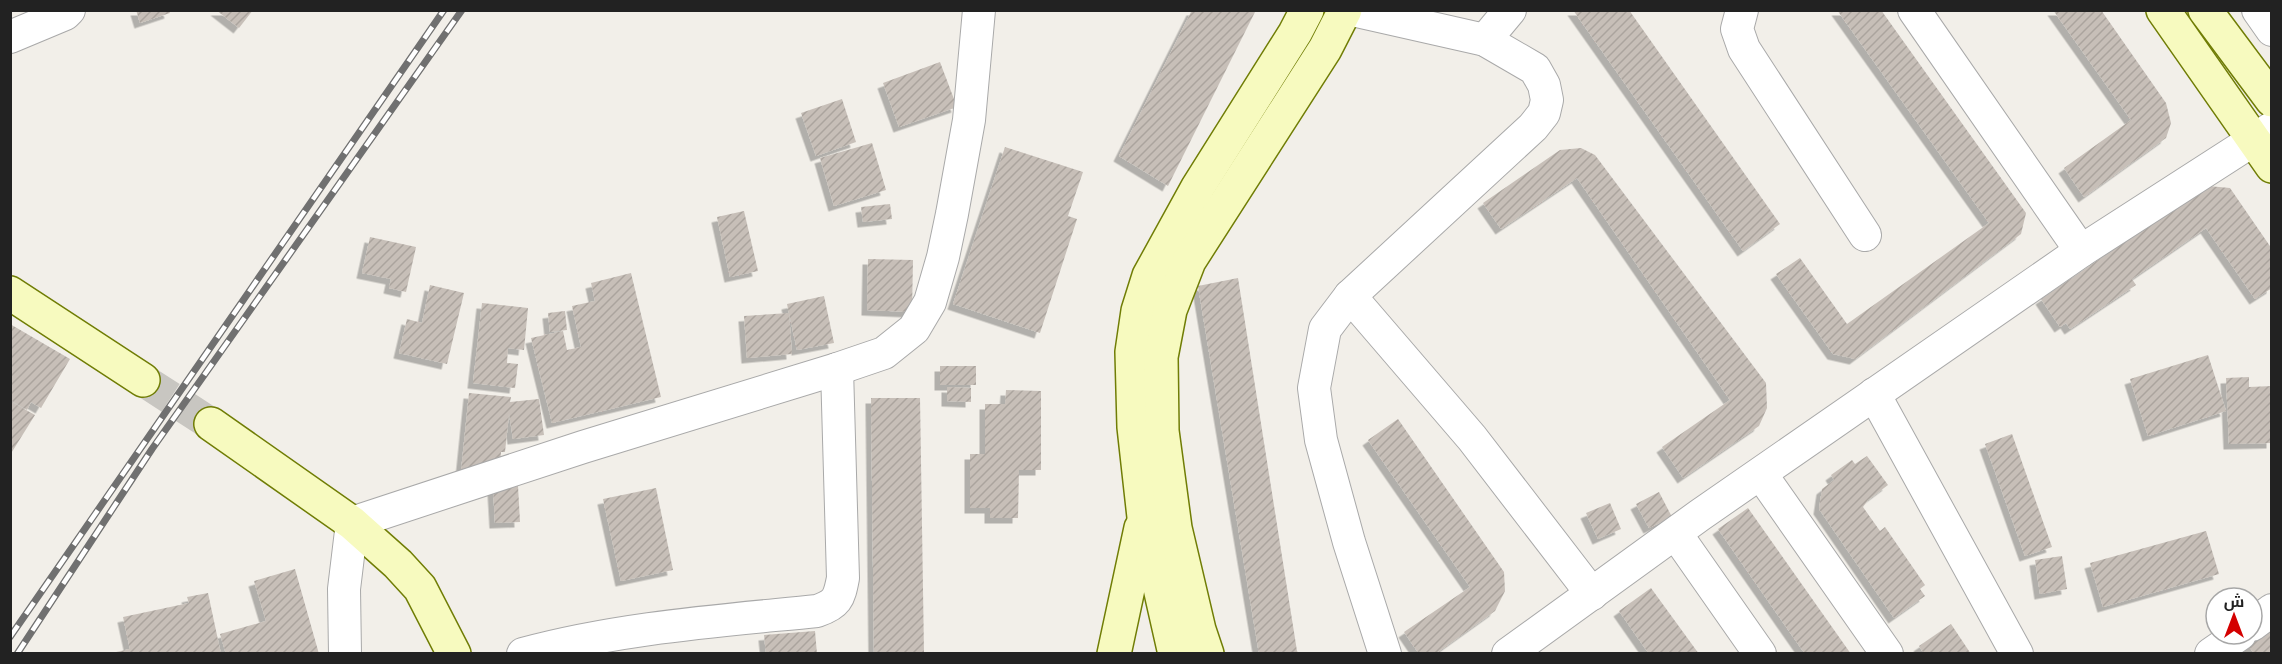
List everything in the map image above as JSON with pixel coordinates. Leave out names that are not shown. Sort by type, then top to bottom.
[{"type":"main road","points":[[1194,652],[1144,517],[1134,427],[1132,352],[1138,311],[1149,276],[1198,187],[1295,33],[1307,10]]},
{"type":"main road","points":[[1194,652],[1162,431],[1161,357],[1170,310],[1189,261],[1325,49],[1345,10]]},
{"type":"main road","points":[[2163,10],[2265,144]]},
{"type":"main road","points":[[2205,10],[2271,100]]},
{"type":"main road","points":[[10,293],[143,380]]},
{"type":"main road","points":[[211,424],[352,523],[398,564],[420,588],[454,654]]},
{"type":"main road","points":[[1114,654],[1144,517]]},
{"type":"street","points":[[10,37],[65,14],[69,10]]},
{"type":"street","points":[[345,654],[344,589],[352,523],[582,447],[884,353],[914,329],[930,302],[945,247],[969,120],[979,10]]},
{"type":"street","points":[[1352,10],[1485,40],[1535,69],[1544,86],[1547,100],[1544,113],[1533,127],[1350,296],[1325,329],[1314,388],[1320,440],[1349,542],[1385,654]]},
{"type":"street","points":[[1485,40],[1510,10]]},
{"type":"street","points":[[1742,10],[1737,29],[1744,49],[1865,235]]},
{"type":"street","points":[[1914,10],[2080,251]]},
{"type":"street","points":[[2258,10],[2271,30]]},
{"type":"street","points":[[1508,654],[2080,251],[2265,144]]},
{"type":"street","points":[[1350,296],[1472,438],[1592,594]]},
{"type":"street","points":[[523,654],[638,629],[817,611],[832,606],[839,595],[843,578],[837,369]]},
{"type":"street","points":[[1874,394],[2017,654]]},
{"type":"street","points":[[1761,474],[1887,654]]},
{"type":"street","points":[[1676,534],[1760,654]]},
{"type":"building","points":[[136,10],[169,10],[170,13],[140,23]]},
{"type":"building","points":[[216,10],[253,10],[239,28]]},
{"type":"building","points":[[1192,10],[1256,10],[1168,186],[1119,156]]},
{"type":"building","points":[[1573,10],[1629,10],[1780,224],[1743,251]]},
{"type":"building","points":[[1837,10],[1881,10],[2026,213],[2021,234],[1855,359],[1833,354],[1776,274],[1800,258],[1847,324],[1989,223]]},
{"type":"building","points":[[2053,10],[2101,10],[2166,103],[2171,123],[2166,138],[2084,197],[2064,168],[2131,120]]},
{"type":"building","points":[[940,62],[957,107],[899,127],[883,83]]},
{"type":"building","points":[[842,99],[856,142],[816,156],[801,113]]},
{"type":"building","points":[[872,143],[886,190],[834,206],[820,158]]},
{"type":"building","points":[[1005,147],[1083,172],[1068,216],[1077,219],[1040,333],[953,304]]},
{"type":"building","points":[[1581,148],[1595,155],[1766,383],[1767,408],[1759,426],[1683,478],[1662,447],[1730,400],[1577,178],[1501,229],[1483,203],[1560,150]]},
{"type":"building","points":[[2197,185],[2230,188],[2272,249],[2272,288],[2255,299],[2206,228],[2132,279],[2136,285],[2070,329],[2066,323],[2060,327],[2041,299],[2114,249],[2111,244]]},
{"type":"building","points":[[890,204],[892,219],[863,222],[861,207]]},
{"type":"building","points":[[744,211],[758,271],[730,277],[717,217]]},
{"type":"building","points":[[370,237],[416,247],[406,292],[389,288],[391,279],[362,273]]},
{"type":"building","points":[[868,259],[913,260],[912,312],[867,310]]},
{"type":"building","points":[[631,273],[661,397],[552,423],[531,338],[563,331],[567,350],[581,347],[572,306],[595,301],[591,283]]},
{"type":"building","points":[[1238,278],[1299,654],[1259,654],[1198,286]]},
{"type":"building","points":[[430,285],[464,293],[447,364],[399,353],[407,319],[422,323]]},
{"type":"building","points":[[824,296],[834,343],[797,350],[787,304]]},
{"type":"building","points":[[482,303],[528,308],[524,350],[508,348],[507,363],[518,364],[515,388],[473,383]]},
{"type":"building","points":[[565,311],[567,330],[550,332],[548,313]]},
{"type":"building","points":[[789,313],[792,354],[747,358],[744,316]]},
{"type":"building","points":[[10,324],[70,359],[41,408],[31,402],[27,410],[10,400]]},
{"type":"building","points":[[2208,355],[2226,411],[2148,436],[2130,379]]},
{"type":"building","points":[[940,366],[976,366],[976,385],[940,385]]},
{"type":"building","points":[[2249,377],[2249,387],[2272,386],[2272,443],[2229,444],[2226,378]]},
{"type":"building","points":[[947,387],[971,388],[971,402],[947,401]]},
{"type":"building","points":[[1006,390],[1041,391],[1041,470],[1019,470],[1018,518],[990,518],[990,508],[970,508],[970,454],[985,454],[985,404],[1005,404]]},
{"type":"building","points":[[469,393],[511,397],[510,402],[539,399],[544,435],[513,439],[509,414],[505,452],[501,452],[499,474],[461,471]]},
{"type":"building","points":[[871,398],[920,398],[924,654],[874,654]]},
{"type":"building","points":[[10,401],[35,415],[10,455]]},
{"type":"building","points":[[1398,419],[1504,572],[1505,591],[1495,611],[1435,654],[1419,654],[1404,632],[1470,587],[1368,440]]},
{"type":"building","points":[[2012,434],[2052,547],[2025,556],[1985,444]]},
{"type":"building","points":[[1867,456],[1888,485],[1868,500],[1863,507],[1880,531],[1885,527],[1925,585],[1920,589],[1925,596],[1894,618],[1819,509],[1822,489],[1834,480],[1831,475],[1852,460],[1855,464]]},
{"type":"building","points":[[518,486],[520,522],[495,523],[493,488]]},
{"type":"building","points":[[656,488],[673,570],[621,581],[603,499]]},
{"type":"building","points":[[1659,492],[1672,517],[1649,528],[1636,504]]},
{"type":"building","points":[[1610,503],[1621,529],[1598,539],[1586,513]]},
{"type":"building","points":[[1748,508],[1851,654],[1805,654],[1718,529]]},
{"type":"building","points":[[2206,531],[2219,574],[2103,607],[2090,563]]},
{"type":"building","points":[[2062,556],[2067,589],[2040,594],[2035,560]]},
{"type":"building","points":[[295,569],[319,654],[226,654],[220,634],[266,621],[254,581]]},
{"type":"building","points":[[1651,588],[1699,654],[1649,654],[1619,611]]},
{"type":"building","points":[[208,593],[221,654],[116,654],[116,652],[130,649],[123,617],[189,603],[187,597]]},
{"type":"building","points":[[2272,622],[2272,654],[2254,654],[2249,646],[2264,646],[2264,627]]},
{"type":"building","points":[[1951,624],[1971,654],[1924,654],[1919,646]]},
{"type":"building","points":[[815,631],[817,654],[766,654],[764,635]]},
{"type":"tunnel","points":[[143,380],[211,424]]},
{"type":"railway","points":[[10,637],[444,10]]},
{"type":"railway","points":[[17,654],[152,449],[462,10]]}]
